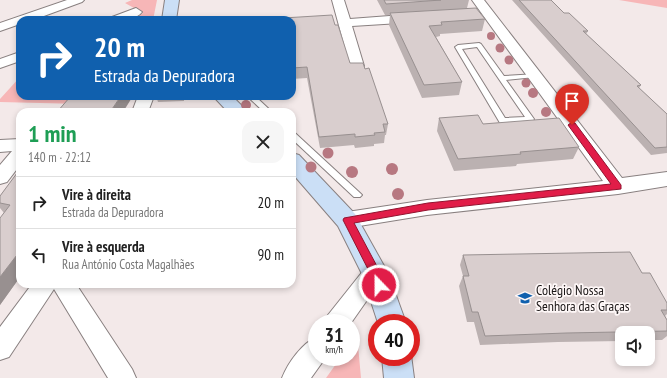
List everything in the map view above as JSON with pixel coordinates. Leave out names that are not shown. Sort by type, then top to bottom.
[{"type":"street","points":[[32,16],[78,0]]},
{"type":"street","points":[[170,16],[172,0]]},
{"type":"street","points":[[338,0],[346,23],[357,66]]},
{"type":"street","points":[[475,7],[487,12],[618,187]]},
{"type":"street","points":[[126,16],[136,12]]},
{"type":"street","points":[[346,23],[424,17]]},
{"type":"street","points":[[0,27],[16,21]]},
{"type":"street","points":[[0,64],[16,58]]},
{"type":"street","points":[[226,100],[235,108]]},
{"type":"street","points":[[0,146],[16,145]]},
{"type":"street","points":[[0,177],[16,157]]},
{"type":"street","points":[[296,164],[347,220],[375,273],[389,314]]},
{"type":"street","points":[[347,220],[428,207],[618,187],[667,179]]},
{"type":"street","points":[[344,314],[375,273]]},
{"type":"street","points":[[0,348],[42,288]]},
{"type":"street","points":[[66,288],[124,378]]},
{"type":"street","points":[[295,378],[308,361]]},
{"type":"street","points":[[398,366],[399,378]]},
{"type":"lane","points":[[480,45],[502,78],[530,119],[503,121],[458,47],[480,45]]},
{"type":"lane","points":[[502,78],[535,75]]},
{"type":"lane","points":[[255,100],[264,108]]},
{"type":"lane","points":[[296,138],[356,195]]},
{"type":"shaded area","points":[[132,0],[157,0],[154,16],[136,16],[143,13],[125,3]]},
{"type":"shaded area","points":[[619,0],[667,0],[667,8]]},
{"type":"shaded area","points":[[16,81],[16,100],[90,100],[80,104],[0,102],[0,99]]},
{"type":"shaded area","points":[[335,366],[360,366],[361,378],[326,378]]},
{"type":"building","points":[[384,0],[441,0],[386,4]]},
{"type":"building","points":[[519,0],[551,0],[564,13],[569,13],[588,31],[583,31],[641,85],[637,86],[667,114],[667,147],[655,148]]},
{"type":"building","points":[[476,8],[485,19],[441,22],[442,25],[429,26],[462,82],[424,85],[390,13]]},
{"type":"building","points":[[332,15],[335,25],[338,25],[350,63],[363,63],[365,69],[369,68],[388,124],[383,124],[385,132],[374,133],[375,135],[355,137],[355,134],[319,137],[307,67],[296,68],[296,17]]},
{"type":"building","points":[[67,100],[118,100],[113,108],[60,108]]},
{"type":"building","points":[[478,115],[483,124],[559,118],[579,147],[520,152],[521,154],[458,159],[439,118]]},
{"type":"building","points":[[16,174],[16,256],[0,277],[0,218],[10,205],[0,203],[0,196]]},
{"type":"building","points":[[630,252],[642,273],[650,273],[667,303],[667,310],[661,310],[667,320],[667,331],[655,331],[655,326],[615,326],[615,332],[485,336],[478,312],[472,312],[463,276],[469,276],[463,255]]},
{"type":"place","name":"Colégio Nossa Senhora das Graças","points":[[525,298]]},
{"type":"route","points":[[379,285],[375,273],[347,220],[428,207],[618,187],[572,125]]}]
